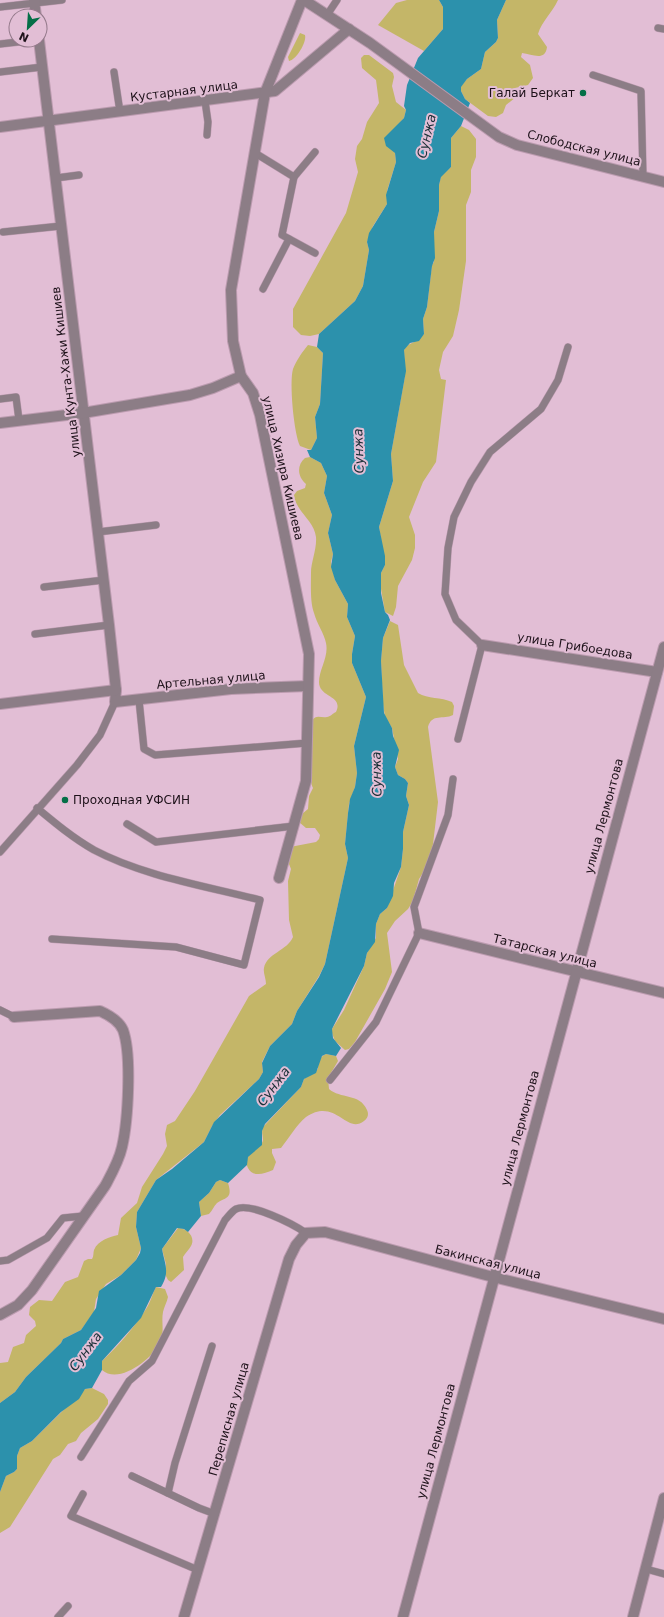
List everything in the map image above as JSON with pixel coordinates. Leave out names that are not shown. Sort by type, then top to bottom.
[{"type":"street","name":"Слободская улица","points":[[303,0],[370,43],[499,137],[517,145],[664,182]]},
{"type":"street","name":"улица Хизира Кишиева","points":[[279,878],[306,781],[308,648],[265,435],[253,393],[241,376],[232,341],[231,290],[265,93],[303,0]]},
{"type":"street","name":"Кустарная улица","points":[[0,127],[265,93],[275,90],[349,29]]},
{"type":"street","name":"улица Кунта-Хажи Кишиев","points":[[40,48],[104,580],[116,690],[115,702]]},
{"type":"street","points":[[0,423],[83,413],[190,395],[213,388],[241,376]]},
{"type":"street","name":"улица Грибоедова","points":[[482,645],[660,673]]},
{"type":"street","name":"улица Лермонтова","points":[[403,1617],[575,972],[660,673],[664,647]]},
{"type":"street","name":"Артельная улица","points":[[115,702],[231,689],[308,686]]},
{"type":"street","points":[[0,704],[116,690]]},
{"type":"street","name":"Татарская улица","points":[[419,933],[664,993]]},
{"type":"street","points":[[0,1315],[18,1305],[32,1290],[105,1186],[114,1169],[122,1146],[128,1098],[126,1048],[122,1029],[111,1016],[100,1011],[14,1017]]},
{"type":"street","name":"Бакинская улица","points":[[306,1233],[325,1232],[493,1277],[664,1319]]},
{"type":"street","name":"Переписная улица","points":[[184,1617],[289,1259],[296,1245],[306,1233]]},
{"type":"street","points":[[633,1617],[664,1498]]},
{"type":"lane","points":[[0,7],[34,1],[62,0]]},
{"type":"lane","points":[[327,15],[337,0]]},
{"type":"lane","points":[[0,72],[42,67]]},
{"type":"lane","points":[[114,72],[120,112]]},
{"type":"lane","points":[[593,75],[641,91],[643,177]]},
{"type":"lane","points":[[206,101],[208,122],[207,135]]},
{"type":"lane","points":[[314,152],[294,177],[282,235],[315,253]]},
{"type":"lane","points":[[254,153],[294,177]]},
{"type":"lane","points":[[56,178],[79,175]]},
{"type":"lane","points":[[3,232],[61,226]]},
{"type":"lane","points":[[263,289],[289,238]]},
{"type":"lane","points":[[458,739],[482,645],[456,620],[445,594],[448,548],[454,517],[471,482],[490,452],[541,409],[558,380],[568,347]]},
{"type":"lane","points":[[0,398],[16,397],[19,420]]},
{"type":"lane","points":[[98,532],[156,525]]},
{"type":"lane","points":[[44,587],[104,580]]},
{"type":"lane","points":[[35,634],[109,625]]},
{"type":"lane","points":[[139,700],[144,749],[155,755],[307,743]]},
{"type":"lane","points":[[0,852],[37,808],[77,765],[100,735],[115,702]]},
{"type":"lane","points":[[330,1080],[376,1022],[419,933],[414,907],[448,815],[453,779]]},
{"type":"lane","points":[[37,808],[65,831],[94,850],[130,866],[260,900],[244,965],[176,948],[52,939]]},
{"type":"lane","points":[[127,824],[156,842],[294,826]]},
{"type":"lane","points":[[0,1010],[14,1017]]},
{"type":"lane","points":[[81,1457],[129,1381],[152,1361],[225,1220],[236,1209],[245,1207],[289,1222],[306,1233]]},
{"type":"lane","points":[[0,1262],[8,1260],[47,1238],[63,1218],[83,1216]]},
{"type":"lane","points":[[168,1494],[175,1462],[212,1346]]},
{"type":"lane","points":[[132,1476],[168,1494],[215,1514]]},
{"type":"lane","points":[[83,1494],[71,1516],[198,1570]]},
{"type":"lane","points":[[646,1568],[664,1574]]},
{"type":"lane","points":[[58,1617],[68,1606]]},
{"type":"shaded area","points":[[407,0],[439,0],[443,7],[443,29],[424,51],[378,25],[396,3]]},
{"type":"shaded area","points":[[506,0],[558,0],[538,34],[547,47],[546,52],[541,56],[522,53],[521,57],[530,65],[533,78],[528,85],[515,88],[516,97],[506,105],[503,113],[496,117],[488,116],[465,99],[461,91],[461,86],[467,79],[481,69],[485,52],[496,42],[498,38],[497,20]]},
{"type":"shaded area","points":[[300,33],[305,35],[303,46],[295,58],[289,61],[288,57]]},
{"type":"shaded area","points":[[364,55],[369,55],[393,73],[394,77],[392,86],[396,102],[406,110],[404,118],[395,128],[393,150],[395,153],[396,162],[387,191],[387,204],[373,226],[367,242],[369,250],[363,286],[355,301],[319,334],[310,336],[301,335],[293,327],[293,309],[346,213],[358,172],[355,159],[357,146],[362,139],[367,122],[379,103],[376,80],[362,68],[361,58]]},
{"type":"shaded area","points":[[461,126],[469,130],[476,139],[476,157],[471,170],[471,192],[466,205],[466,261],[459,310],[453,336],[443,352],[439,370],[441,379],[446,380],[436,462],[423,482],[409,517],[415,535],[415,548],[412,560],[398,586],[396,607],[393,616],[385,612],[381,589],[381,573],[385,565],[379,527],[393,481],[391,454],[405,376],[404,350],[406,346],[424,334],[423,319],[427,307],[432,265],[434,262],[434,232],[439,211],[439,185],[441,176],[451,167],[451,138]]},
{"type":"shaded area","points":[[308,345],[317,347],[323,353],[320,404],[315,417],[317,438],[311,450],[300,446],[294,420],[292,396],[293,369]]},
{"type":"shaded area","points":[[310,457],[321,463],[327,476],[324,493],[332,515],[328,533],[333,554],[331,562],[335,580],[348,604],[347,617],[355,636],[352,663],[366,697],[354,746],[357,773],[348,813],[345,844],[348,858],[325,964],[297,1011],[292,1024],[270,1046],[262,1062],[263,1072],[259,1079],[220,1115],[212,1126],[204,1142],[156,1180],[137,1212],[136,1227],[141,1248],[136,1260],[121,1275],[106,1284],[96,1299],[94,1312],[81,1330],[63,1339],[61,1343],[26,1377],[15,1392],[0,1403],[0,1363],[8,1362],[13,1347],[24,1343],[26,1335],[36,1326],[35,1321],[29,1315],[30,1307],[39,1300],[52,1301],[65,1282],[78,1277],[84,1261],[92,1259],[94,1250],[98,1244],[118,1235],[121,1218],[137,1203],[142,1187],[167,1146],[165,1134],[167,1125],[175,1121],[195,1091],[249,996],[266,984],[264,968],[266,963],[273,955],[286,946],[293,937],[289,920],[288,881],[291,869],[285,854],[290,847],[316,842],[319,839],[320,835],[315,828],[306,828],[299,822],[302,814],[308,809],[309,796],[313,788],[310,775],[312,721],[317,717],[329,716],[336,712],[338,706],[337,702],[320,687],[319,677],[327,648],[325,639],[314,613],[311,599],[311,569],[316,546],[316,537],[315,531],[295,501],[294,495],[297,491],[305,488],[306,484],[301,478],[299,468],[300,464],[305,458]]},
{"type":"shaded area","points":[[390,621],[398,625],[404,665],[418,693],[448,700],[452,702],[454,706],[453,715],[435,718],[428,727],[438,802],[431,861],[419,879],[413,901],[408,909],[395,921],[387,933],[392,972],[385,989],[355,1042],[349,1049],[345,1050],[335,1041],[332,1029],[344,1010],[364,966],[367,953],[376,938],[376,924],[380,914],[387,908],[401,867],[403,832],[409,805],[406,796],[408,783],[405,779],[398,775],[395,767],[398,759],[392,728],[385,717],[383,704],[381,661],[383,638]]},
{"type":"shaded area","points":[[326,1054],[336,1056],[338,1061],[328,1078],[329,1089],[360,1101],[368,1111],[368,1116],[364,1121],[358,1124],[346,1121],[333,1113],[325,1111],[316,1112],[306,1117],[296,1127],[281,1148],[272,1149],[276,1162],[273,1170],[260,1174],[255,1174],[250,1171],[248,1168],[247,1159],[249,1155],[259,1147],[263,1140],[263,1127],[301,1087],[304,1079],[318,1069],[319,1060]]},
{"type":"shaded area","points":[[220,1180],[228,1183],[230,1192],[228,1197],[217,1203],[209,1214],[201,1216],[199,1202],[209,1193],[216,1182]]},
{"type":"shaded area","points":[[178,1228],[187,1231],[190,1234],[192,1243],[183,1257],[184,1270],[171,1282],[165,1274],[166,1264],[162,1249]]},
{"type":"shaded area","points":[[156,1287],[165,1289],[168,1297],[163,1312],[163,1331],[160,1343],[143,1363],[126,1372],[109,1374],[102,1370],[102,1361],[120,1343],[136,1323],[148,1306]]},
{"type":"shaded area","points":[[92,1388],[104,1394],[108,1400],[108,1404],[98,1419],[81,1433],[76,1441],[68,1444],[60,1455],[53,1459],[10,1527],[0,1533],[0,1492],[6,1476],[17,1469],[17,1456],[20,1448],[32,1441],[85,1389]]},
{"type":"water","name":"Сунжа","points":[[439,0],[506,0],[497,20],[498,38],[496,42],[485,52],[481,69],[467,79],[461,87],[461,91],[465,99],[470,103],[461,126],[451,138],[451,167],[441,177],[439,185],[439,211],[434,232],[435,258],[432,266],[427,307],[423,319],[424,334],[419,341],[410,343],[404,350],[406,371],[391,454],[393,481],[379,527],[385,556],[385,565],[381,573],[381,593],[385,612],[390,620],[383,638],[381,661],[384,713],[392,728],[393,736],[399,750],[395,767],[398,775],[405,779],[408,783],[406,796],[409,805],[403,832],[401,867],[394,883],[393,896],[387,908],[380,914],[376,924],[375,942],[367,953],[364,966],[332,1029],[333,1038],[341,1048],[336,1056],[326,1054],[322,1056],[316,1073],[304,1079],[301,1087],[265,1124],[262,1131],[262,1145],[248,1157],[247,1165],[228,1183],[220,1180],[216,1182],[209,1193],[199,1202],[201,1216],[188,1232],[184,1229],[177,1228],[162,1249],[166,1268],[164,1282],[161,1287],[156,1287],[141,1318],[102,1361],[102,1370],[92,1388],[85,1389],[79,1399],[61,1412],[32,1441],[20,1448],[17,1456],[17,1469],[6,1476],[0,1492],[0,1403],[15,1392],[26,1377],[61,1343],[63,1339],[81,1330],[96,1308],[99,1291],[121,1275],[136,1260],[141,1248],[136,1227],[137,1212],[156,1180],[172,1169],[204,1142],[214,1122],[259,1079],[263,1072],[262,1063],[270,1046],[292,1024],[297,1011],[319,977],[325,964],[348,858],[345,844],[348,813],[357,773],[354,746],[366,697],[352,663],[355,636],[347,617],[348,604],[335,580],[331,567],[333,554],[328,533],[332,515],[324,493],[327,476],[321,463],[310,457],[307,450],[311,450],[317,438],[315,417],[320,404],[323,353],[317,347],[319,334],[355,301],[363,286],[369,250],[367,242],[369,233],[387,204],[386,195],[396,162],[395,153],[386,146],[384,138],[404,118],[406,110],[404,106],[407,85],[418,58],[443,29],[443,7]]},
{"type":"place","name":"Галай Беркат","points":[[583,93]]},
{"type":"place","name":"Проходная УФСИН","points":[[65,800]]}]
